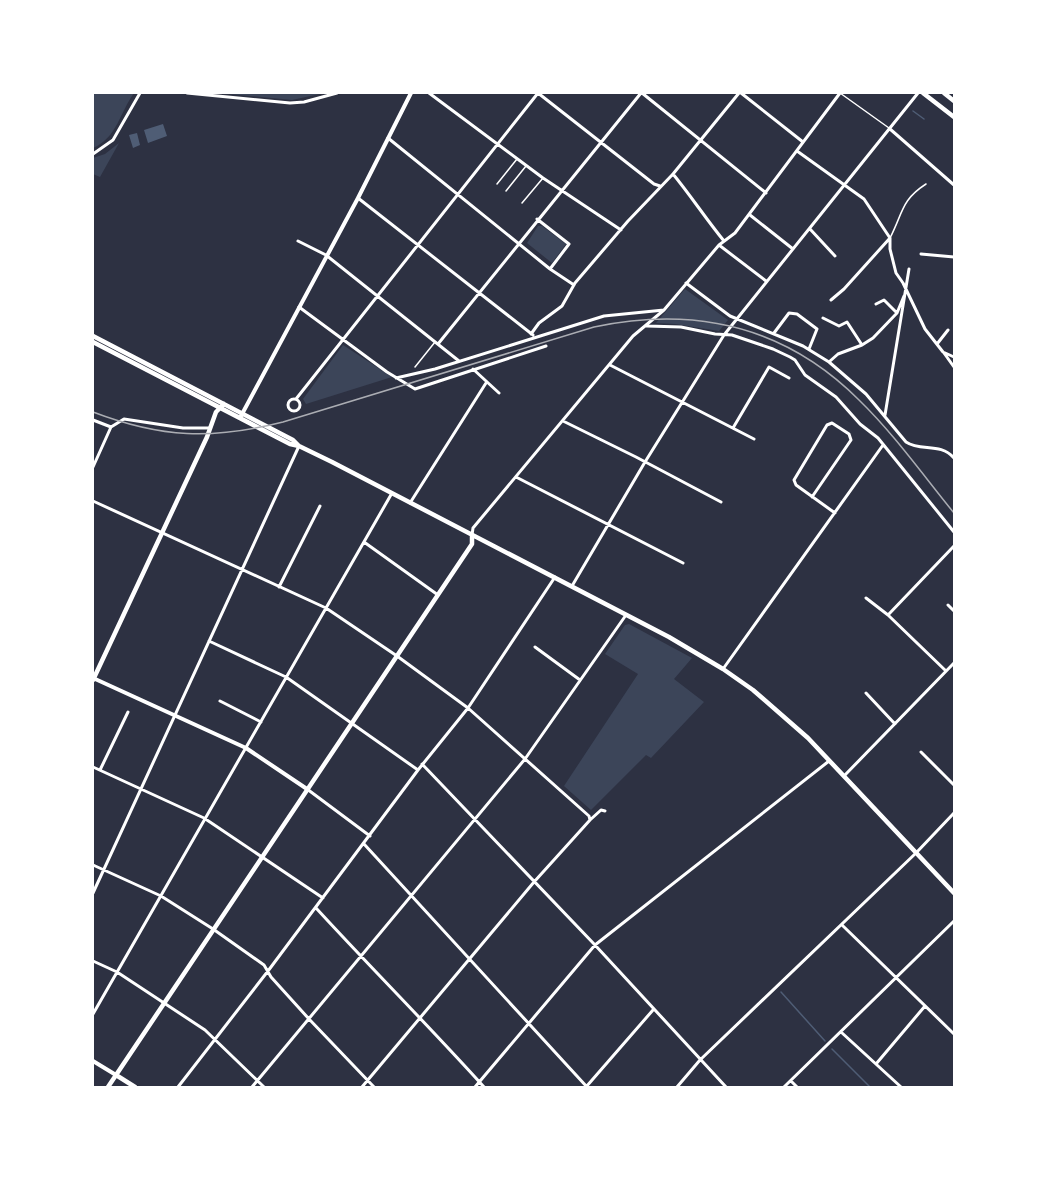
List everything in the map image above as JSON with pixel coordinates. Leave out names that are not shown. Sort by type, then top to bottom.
[{"type":"main road","points":[[241,416],[326,255],[358,198],[411,93]]},
{"type":"main road","points":[[923,93],[954,117]]},
{"type":"main road","points":[[944,93],[954,101]]},
{"type":"main road","points":[[93,336],[224,404],[241,416],[290,444],[299,446],[392,493],[472,536],[555,577],[669,637],[723,669],[753,690],[802,732],[954,893]]},
{"type":"main road","points":[[93,342],[219,408],[241,416]]},
{"type":"main road","points":[[224,404],[219,408],[93,679],[246,748],[307,789]]},
{"type":"main road","points":[[108,1087],[163,1002],[472,544],[472,536]]},
{"type":"main road","points":[[93,1061],[135,1087]]},
{"type":"street","points":[[93,154],[113,140],[140,93]]},
{"type":"street","points":[[187,93],[290,104],[304,102],[337,93]]},
{"type":"street","points":[[429,93],[526,166],[621,230]]},
{"type":"street","points":[[296,399],[300,406],[296,410],[291,410],[288,403],[291,399],[296,399],[538,93],[654,184],[660,186]]},
{"type":"street","points":[[437,343],[641,93],[766,193]]},
{"type":"street","points":[[531,334],[539,323],[562,306],[574,285],[660,186],[673,174],[740,93],[803,142]]},
{"type":"street","points":[[472,536],[473,528],[634,336],[664,310],[719,246],[735,233],[750,215],[840,93]]},
{"type":"street","points":[[572,586],[645,462],[724,335],[766,281],[845,186],[918,93]]},
{"type":"street","points":[[890,129],[954,185]]},
{"type":"street","points":[[388,138],[520,243],[550,269],[574,285]]},
{"type":"street","points":[[797,151],[864,199],[890,238],[890,250],[896,273],[922,324],[954,367]]},
{"type":"street","points":[[673,174],[724,241]]},
{"type":"street","points":[[358,198],[535,337]]},
{"type":"street","points":[[750,215],[794,249]]},
{"type":"street","points":[[537,220],[568,244],[550,269]]},
{"type":"street","points":[[810,229],[835,256]]},
{"type":"street","points":[[831,300],[844,289],[890,238]]},
{"type":"street","points":[[298,240],[326,255],[459,361]]},
{"type":"street","points":[[719,246],[766,281]]},
{"type":"street","points":[[921,254],[954,257]]},
{"type":"street","points":[[885,415],[909,269]]},
{"type":"street","points":[[686,283],[737,320],[774,333],[809,349],[829,362],[866,394],[910,445],[942,449],[954,458]]},
{"type":"street","points":[[829,362],[838,354],[862,345],[880,332],[897,313],[905,295]]},
{"type":"street","points":[[876,304],[884,300],[897,313]]},
{"type":"street","points":[[299,307],[396,378],[415,389],[546,346]]},
{"type":"street","points":[[396,378],[459,361],[604,316],[664,310]]},
{"type":"street","points":[[774,333],[786,315],[792,312],[797,314],[817,329],[809,349]]},
{"type":"street","points":[[823,318],[839,326],[847,322],[862,345]]},
{"type":"street","points":[[646,326],[681,327],[740,337],[773,349],[795,360],[805,375],[836,397],[860,424],[870,430],[954,532]]},
{"type":"street","points":[[937,344],[948,330]]},
{"type":"street","points":[[943,352],[954,357]]},
{"type":"street","points":[[610,365],[754,439]]},
{"type":"street","points":[[733,428],[769,367],[789,378]]},
{"type":"street","points":[[473,369],[486,383],[499,393]]},
{"type":"street","points":[[410,503],[486,383]]},
{"type":"street","points":[[93,467],[111,427],[118,422],[131,419],[184,428],[210,428]]},
{"type":"street","points":[[93,420],[111,427]]},
{"type":"street","points":[[562,422],[645,462],[721,502]]},
{"type":"street","points":[[812,497],[851,440],[849,434],[832,423],[827,425],[794,480],[796,486],[834,513]]},
{"type":"street","points":[[723,669],[883,445]]},
{"type":"street","points":[[93,892],[299,446]]},
{"type":"street","points":[[516,477],[683,563]]},
{"type":"street","points":[[93,1014],[204,818],[246,748],[392,493]]},
{"type":"street","points":[[848,494],[852,496]]},
{"type":"street","points":[[93,501],[326,608],[397,656],[468,708],[586,812],[590,820]]},
{"type":"street","points":[[279,587],[320,506]]},
{"type":"street","points":[[364,542],[438,595]]},
{"type":"street","points":[[888,615],[954,546]]},
{"type":"street","points":[[178,1087],[316,908],[422,764],[468,708],[555,577]]},
{"type":"street","points":[[866,598],[888,615],[946,671]]},
{"type":"street","points":[[948,605],[954,611]]},
{"type":"street","points":[[252,1087],[525,759],[626,615]]},
{"type":"street","points":[[209,641],[286,677],[418,770]]},
{"type":"street","points":[[535,647],[580,680]]},
{"type":"street","points":[[844,776],[954,663]]},
{"type":"street","points":[[866,693],[895,724]]},
{"type":"street","points":[[220,701],[261,722]]},
{"type":"street","points":[[100,770],[128,712]]},
{"type":"street","points":[[921,752],[954,785]]},
{"type":"street","points":[[475,1087],[595,945],[830,761]]},
{"type":"street","points":[[422,764],[595,945],[653,1010],[726,1087]]},
{"type":"street","points":[[93,767],[204,818],[323,898]]},
{"type":"street","points":[[307,789],[370,836]]},
{"type":"street","points":[[362,1087],[534,882],[590,820],[601,810],[605,811]]},
{"type":"street","points":[[677,1087],[700,1060],[916,853],[954,812]]},
{"type":"street","points":[[364,844],[470,958],[586,1087],[653,1010]]},
{"type":"street","points":[[93,865],[161,896],[213,928],[264,965],[271,977],[374,1087]]},
{"type":"street","points":[[316,908],[360,956],[420,1017],[484,1087]]},
{"type":"street","points":[[784,1087],[954,921]]},
{"type":"street","points":[[842,925],[954,1034]]},
{"type":"street","points":[[93,961],[117,972],[205,1030],[264,1087]]},
{"type":"street","points":[[876,1064],[925,1006]]},
{"type":"street","points":[[841,1032],[901,1087]]},
{"type":"street","points":[[791,1081],[797,1087]]},
{"type":"lane","points":[[840,93],[890,129]]},
{"type":"lane","points":[[497,184],[517,159]]},
{"type":"lane","points":[[506,191],[526,166]]},
{"type":"lane","points":[[522,203],[543,178]]},
{"type":"lane","points":[[890,238],[906,201],[913,193],[926,184]]},
{"type":"lane","points":[[415,367],[437,343]]},
{"type":"shaded area","points":[[93,93],[134,93],[108,138],[93,148]]},
{"type":"shaded area","points":[[219,93],[324,93],[292,100]]},
{"type":"shaded area","points":[[163,124],[167,136],[148,143],[144,130]]},
{"type":"shaded area","points":[[137,133],[140,145],[133,148],[129,135]]},
{"type":"shaded area","points":[[119,143],[100,177],[93,174],[93,158],[105,154]]},
{"type":"shaded area","points":[[538,226],[542,226],[566,244],[552,263],[527,243]]},
{"type":"shaded area","points":[[685,289],[728,320],[719,331],[675,324],[656,323]]},
{"type":"shaded area","points":[[343,345],[392,377],[306,404],[303,399]]},
{"type":"shaded area","points":[[629,624],[692,658],[674,679],[704,702],[651,758],[646,755],[591,810],[564,786],[638,674],[605,654],[625,625]]},
{"type":"waterway","points":[[913,111],[924,119]]},
{"type":"waterway","points":[[781,992],[825,1041]]},
{"type":"waterway","points":[[832,1049],[870,1087]]},
{"type":"railway","points":[[93,412],[118,421],[164,431],[187,434],[233,432],[283,422],[594,327],[631,321],[667,319],[702,321],[736,328],[769,339],[800,354],[830,375],[872,413],[908,455],[954,513]]}]
